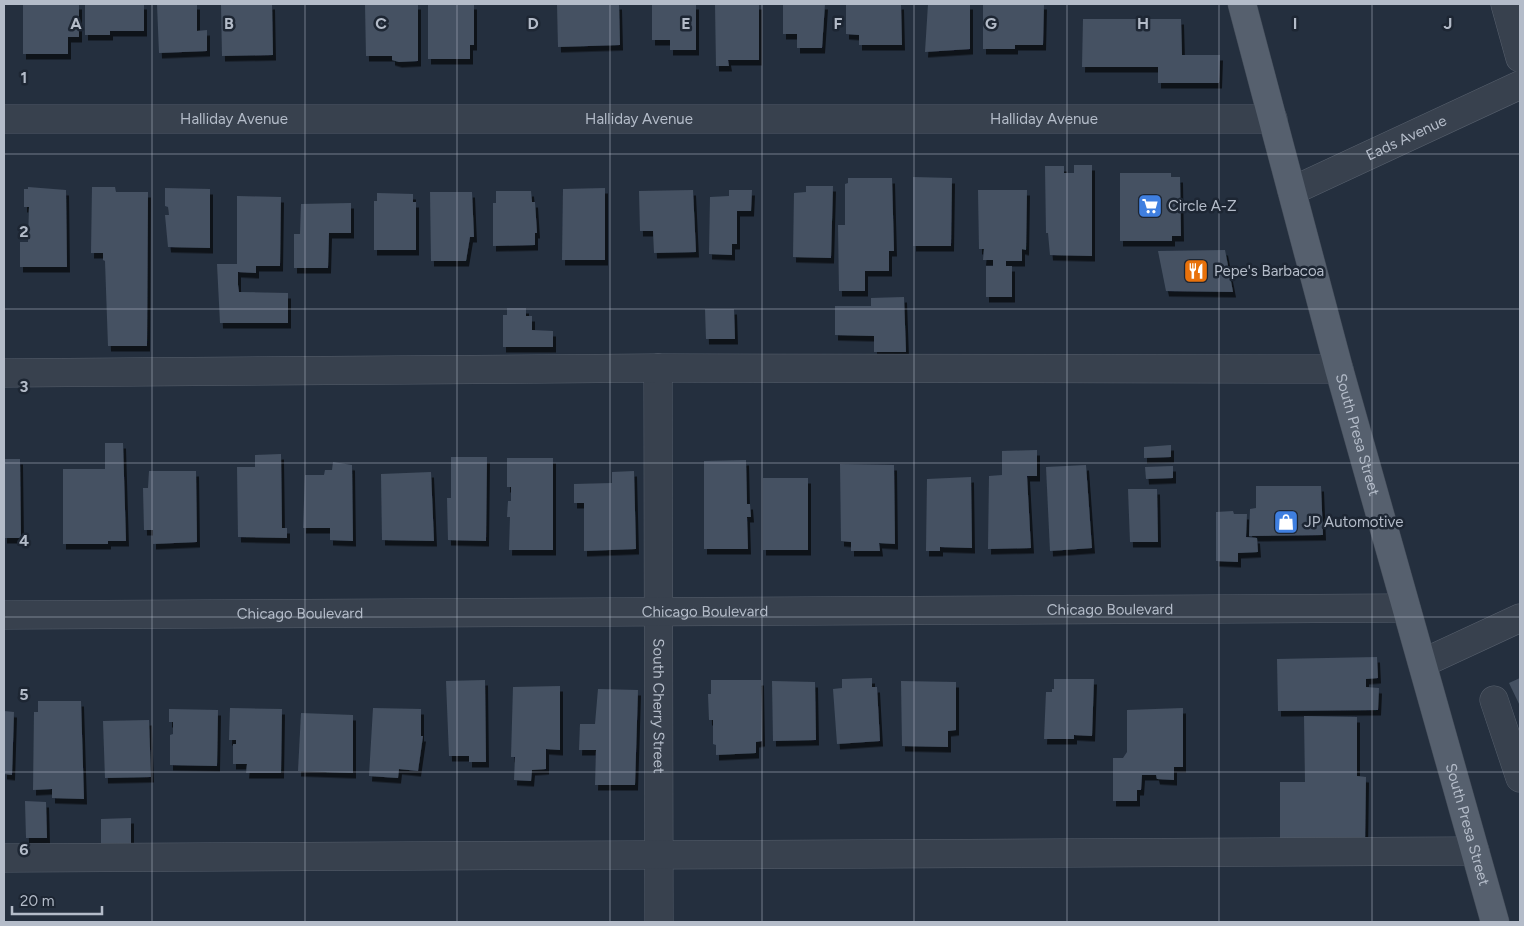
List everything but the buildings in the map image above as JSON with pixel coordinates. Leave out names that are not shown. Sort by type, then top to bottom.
[{"type":"main road","name":"South Presa Street","points":[[1242,4],[1339,369],[1495,922]]},
{"type":"street","points":[[1505,4],[1520,58]]},
{"type":"street","name":"Eads Avenue","points":[[1292,190],[1520,85]]},
{"type":"street","name":"Halliday Avenue","points":[[4,119],[1273,119]]},
{"type":"street","points":[[4,373],[658,368],[1339,369]]},
{"type":"street","name":"South Cherry Street","points":[[658,368],[659,922]]},
{"type":"street","name":"Chicago Boulevard","points":[[4,615],[1406,608]]},
{"type":"street","points":[[1423,663],[1520,618]]},
{"type":"street","points":[[1494,700],[1520,778]]},
{"type":"street","points":[[4,858],[1475,852]]},
{"type":"place","name":"Circle A-Z","points":[[1150,206]]},
{"type":"place","name":"Pepe's Barbacoa","points":[[1196,271]]},
{"type":"place","name":"JP Automotive","points":[[1286,522]]}]
